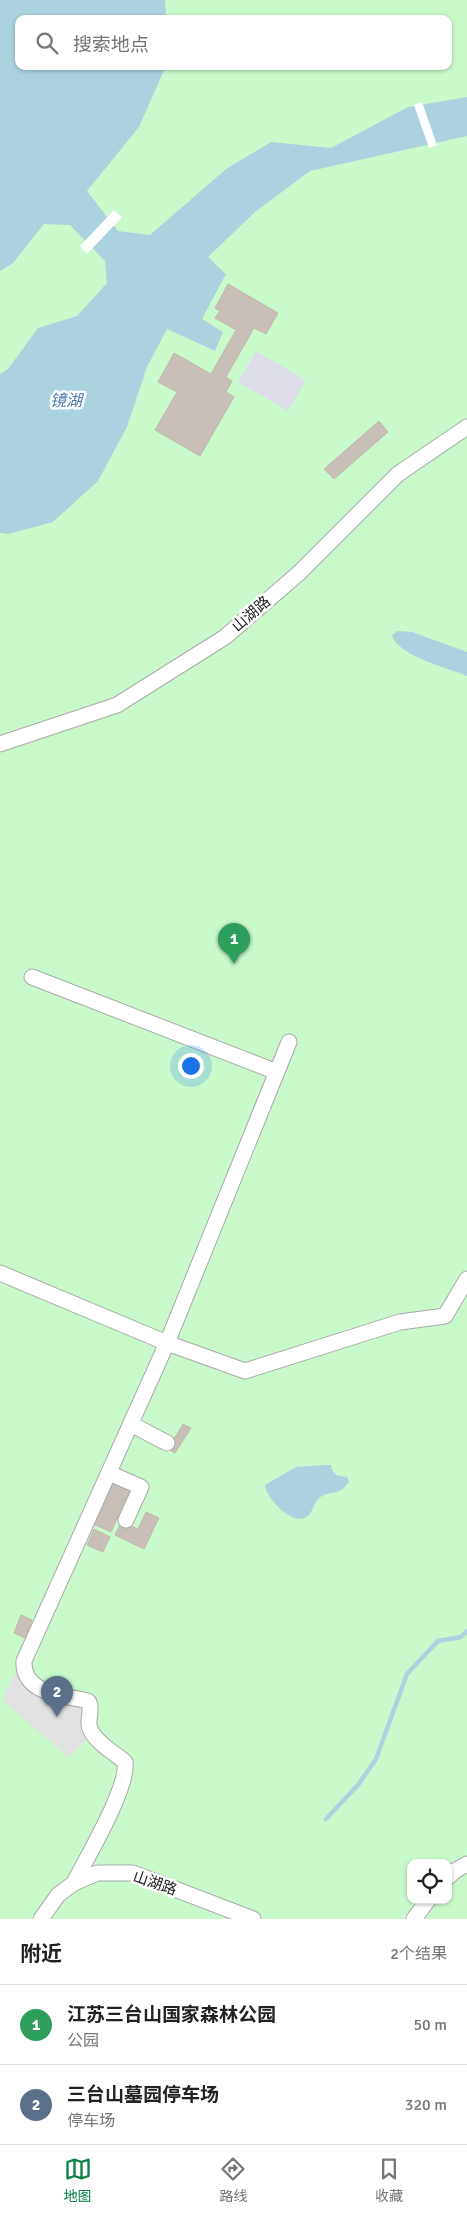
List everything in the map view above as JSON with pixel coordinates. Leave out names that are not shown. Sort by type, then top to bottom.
[{"type":"street","name":"山湖路","points":[[0,744],[117,705],[225,636],[299,573],[398,474],[467,427]]},
{"type":"street","points":[[32,977],[277,1072]]},
{"type":"street","points":[[74,1883],[121,1789],[126,1762],[91,1731],[89,1723],[91,1708],[88,1701],[32,1685],[26,1676],[24,1661],[167,1343],[289,1042]]},
{"type":"street","points":[[0,1273],[167,1343],[245,1371],[400,1322],[445,1316],[467,1278]]},
{"type":"street","points":[[131,1424],[166,1442]]},
{"type":"street","points":[[109,1473],[141,1487],[126,1520]]},
{"type":"street","points":[[452,1874],[467,1864]]},
{"type":"street","name":"山湖路","points":[[41,1919],[58,1895],[74,1883],[97,1873],[133,1873],[253,1919]]},
{"type":"street","points":[[414,1919],[425,1904]]},
{"type":"green space","points":[[0,0],[467,0],[467,1919],[0,1919]]},
{"type":"shaded area","points":[[256,351],[306,380],[288,411],[238,382]]},
{"type":"shaded area","points":[[29,1673],[35,1683],[94,1699],[91,1734],[69,1758],[2,1700],[14,1676]]},
{"type":"water","name":"镜湖","points":[[0,0],[165,0],[166,15],[15,15],[15,70],[164,70],[139,127],[87,191],[118,231],[150,235],[226,169],[271,142],[331,148],[408,107],[467,97],[467,136],[310,171],[255,212],[208,257],[226,274],[202,319],[223,332],[215,351],[167,329],[147,367],[127,427],[98,481],[53,522],[8,534],[0,533],[0,374],[8,369],[38,328],[77,316],[107,283],[105,261],[70,225],[44,224],[13,263],[0,271]]},
{"type":"water","points":[[398,631],[412,632],[467,652],[467,676],[412,655],[396,642],[392,635]]},
{"type":"water","points":[[331,1465],[334,1473],[347,1477],[349,1482],[341,1490],[319,1498],[311,1513],[306,1517],[300,1519],[287,1514],[275,1503],[266,1490],[265,1485],[296,1467]]},
{"type":"pier","points":[[422,102],[437,145],[429,148],[414,105]]},
{"type":"pier","points":[[114,210],[122,217],[87,254],[80,246]]},
{"type":"building","points":[[228,284],[278,313],[266,334],[254,328],[226,377],[232,381],[226,392],[234,397],[200,456],[155,430],[177,392],[158,382],[174,353],[211,374],[236,330],[215,318],[220,311],[215,308]]},
{"type":"building","points":[[379,421],[388,432],[334,479],[324,469]]},
{"type":"building","points":[[183,1424],[191,1428],[175,1453],[168,1449]]},
{"type":"building","points":[[113,1479],[131,1487],[111,1532],[93,1524]]},
{"type":"building","points":[[146,1512],[159,1518],[144,1549],[115,1535],[122,1521],[138,1529]]},
{"type":"building","points":[[94,1529],[110,1537],[103,1552],[87,1545]]},
{"type":"building","points":[[21,1615],[32,1620],[25,1638],[14,1633]]},
{"type":"waterway","points":[[326,1819],[358,1785],[376,1759],[407,1674],[438,1641],[461,1637],[467,1631]]},
{"type":"place","name":"江苏三台山国家森林公园","points":[[234,964]]},
{"type":"place","name":"三台山墓园停车场","points":[[57,1717]]}]
